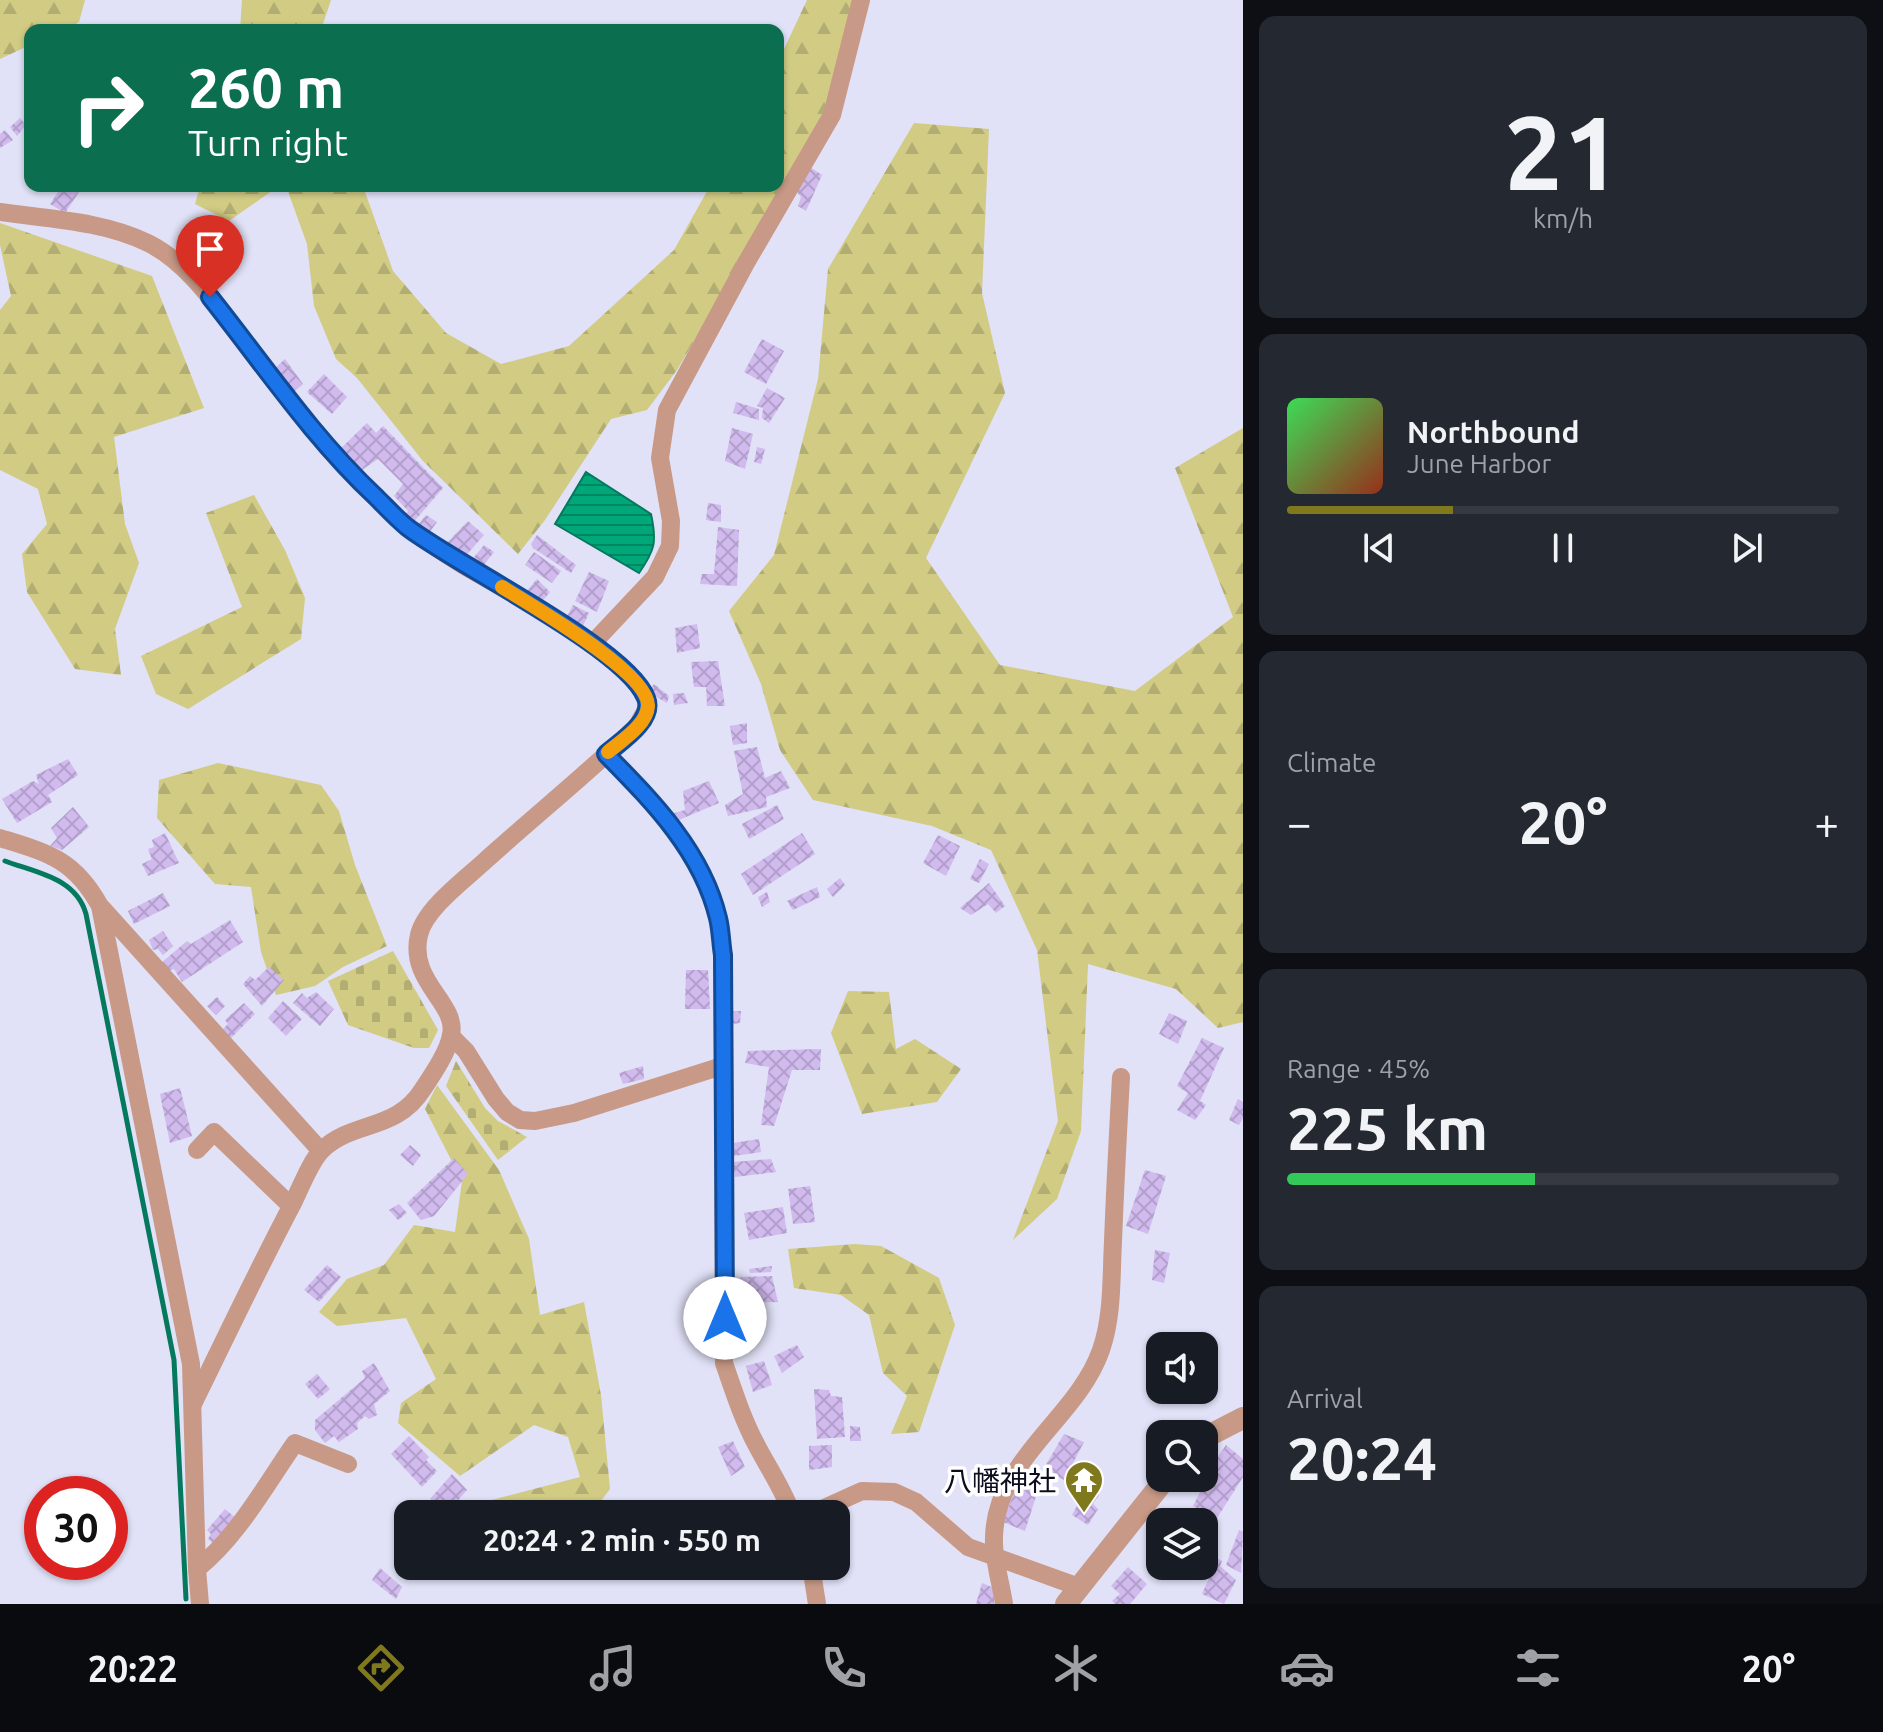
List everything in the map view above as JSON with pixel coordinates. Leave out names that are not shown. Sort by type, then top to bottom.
[{"type":"street","points":[[592,644],[655,577],[670,546],[671,521],[660,458],[667,410],[746,263],[832,115],[861,0]]},
{"type":"street","points":[[0,212],[123,232],[151,244],[210,297],[334,455],[405,526],[457,562],[592,644],[636,682],[648,706],[637,726],[467,878],[422,924],[417,953],[419,964],[422,975],[445,1010],[452,1026],[451,1036],[410,1107],[389,1120],[345,1135],[320,1150],[193,1404]]},
{"type":"street","points":[[606,754],[670,823],[706,884],[718,917],[723,955],[724,1363],[757,1448],[787,1500]]},
{"type":"street","points":[[1,840],[63,861],[87,882],[100,906],[320,1150]]},
{"type":"street","points":[[100,906],[191,1364],[200,1604]]},
{"type":"street","points":[[451,1036],[466,1051],[496,1099],[507,1112],[520,1120],[535,1121],[574,1113],[722,1066]]},
{"type":"street","points":[[1004,1604],[993,1540],[996,1520],[1011,1479],[1043,1433],[1080,1391],[1100,1351],[1110,1309],[1121,1077]]},
{"type":"street","points":[[197,1150],[214,1132],[291,1206]]},
{"type":"street","points":[[1218,1431],[1243,1418]]},
{"type":"street","points":[[197,1569],[215,1555],[233,1534],[295,1443],[348,1464]]},
{"type":"street","points":[[842,1500],[862,1491],[894,1492],[916,1502],[968,1547],[1072,1596],[1155,1492]]},
{"type":"street","points":[[813,1580],[817,1604]]},
{"type":"green space","points":[[0,0],[85,0],[79,22],[75,24],[24,24],[24,48],[0,59]]},
{"type":"green space","points":[[242,0],[331,0],[323,24],[240,24]]},
{"type":"green space","points":[[807,0],[855,0],[829,112],[784,188],[784,49]]},
{"type":"green space","points":[[914,123],[989,129],[982,293],[1005,393],[926,558],[1000,665],[1135,691],[1233,617],[1175,468],[1243,428],[1243,1022],[1218,1028],[1176,989],[1088,964],[1081,1131],[1057,1199],[1013,1240],[1058,1121],[1037,950],[991,850],[932,826],[813,800],[780,750],[761,684],[729,611],[774,555],[818,379],[828,269]]},
{"type":"green space","points":[[198,192],[270,192],[229,221],[195,204]]},
{"type":"green space","points":[[288,192],[365,192],[393,271],[446,333],[501,364],[569,346],[674,250],[707,192],[782,192],[677,370],[647,410],[611,419],[545,520],[518,554],[423,461],[357,378],[336,359],[314,306],[307,244]]},
{"type":"green space","points":[[0,223],[152,276],[204,408],[114,437],[125,524],[139,563],[115,629],[121,675],[75,669],[27,592],[22,554],[47,524],[38,489],[0,470],[0,310],[11,296],[0,245]]},
{"type":"green space","points":[[254,495],[285,550],[305,598],[301,639],[188,709],[156,694],[141,656],[242,607],[206,513]]},
{"type":"green space","points":[[218,763],[321,785],[339,811],[355,865],[387,946],[343,967],[315,986],[276,995],[261,952],[251,887],[215,884],[157,818],[159,780]]},
{"type":"green space","points":[[393,951],[438,1030],[429,1048],[414,1048],[348,1025],[328,981]]},
{"type":"green space","points":[[848,991],[889,992],[896,1049],[915,1039],[961,1069],[937,1102],[862,1114],[831,1033]]},
{"type":"green space","points":[[456,1061],[485,1108],[498,1121],[527,1137],[498,1160],[446,1086]]},
{"type":"green space","points":[[437,1085],[499,1170],[529,1239],[540,1315],[584,1302],[601,1395],[610,1489],[602,1500],[491,1500],[580,1477],[568,1437],[534,1425],[460,1476],[398,1423],[401,1403],[436,1379],[406,1318],[337,1326],[319,1312],[347,1279],[384,1265],[414,1225],[455,1232],[462,1181],[425,1109]]},
{"type":"green space","points":[[855,1244],[881,1246],[939,1278],[955,1325],[919,1432],[891,1434],[907,1396],[883,1373],[869,1315],[841,1295],[794,1288],[788,1249]]},
{"type":"shaded area","points":[[586,472],[651,514],[653,545],[639,573],[555,524]]},
{"type":"building","points":[[20,118],[24,123],[17,136],[10,127]]},
{"type":"building","points":[[5,130],[13,140],[0,148],[0,134]]},
{"type":"building","points":[[810,167],[822,175],[806,211],[798,206],[801,197],[796,191]]},
{"type":"building","points":[[58,192],[79,192],[65,213],[50,204]]},
{"type":"building","points":[[762,339],[784,351],[766,384],[744,372]]},
{"type":"building","points":[[285,359],[303,384],[291,394],[274,369]]},
{"type":"building","points":[[324,374],[347,397],[332,414],[307,392]]},
{"type":"building","points":[[767,388],[785,398],[769,423],[762,418],[763,408],[757,406]]},
{"type":"building","points":[[736,402],[759,409],[759,420],[733,413]]},
{"type":"building","points":[[367,423],[376,433],[383,426],[443,488],[411,525],[403,518],[408,511],[394,496],[403,484],[378,459],[356,474],[337,452]]},
{"type":"building","points":[[732,428],[753,434],[745,469],[725,461]]},
{"type":"building","points":[[757,447],[765,449],[761,464],[754,462]]},
{"type":"building","points":[[708,503],[721,505],[721,522],[706,520]]},
{"type":"building","points":[[426,515],[437,522],[426,537],[415,529]]},
{"type":"building","points":[[468,521],[484,535],[463,559],[446,544]]},
{"type":"building","points":[[718,527],[739,530],[737,586],[700,584],[702,574],[714,574]]},
{"type":"building","points":[[537,535],[576,565],[571,573],[533,548],[531,544]]},
{"type":"building","points":[[484,545],[494,552],[480,570],[470,562]]},
{"type":"building","points":[[534,552],[561,571],[552,583],[525,565]]},
{"type":"building","points":[[589,572],[609,581],[597,612],[575,601]]},
{"type":"building","points":[[537,579],[550,592],[540,604],[526,592]]},
{"type":"building","points":[[573,605],[589,613],[580,632],[564,622]]},
{"type":"building","points":[[697,624],[700,648],[677,653],[675,628]]},
{"type":"building","points":[[718,661],[725,706],[707,706],[706,687],[694,687],[691,662]]},
{"type":"building","points":[[654,684],[669,696],[667,703],[648,692]]},
{"type":"building","points":[[684,693],[688,703],[674,705],[673,694]]},
{"type":"building","points":[[747,723],[747,743],[733,745],[730,726]]},
{"type":"building","points":[[757,747],[765,778],[781,771],[790,788],[766,797],[767,807],[728,816],[725,805],[743,794],[734,751]]},
{"type":"building","points":[[68,759],[78,775],[48,795],[52,802],[17,823],[2,799],[33,781],[39,784],[36,775]]},
{"type":"building","points":[[709,781],[719,803],[674,822],[671,814],[685,810],[683,791]]},
{"type":"building","points":[[777,805],[784,819],[749,839],[742,824]]},
{"type":"building","points":[[73,807],[89,827],[62,850],[50,846],[57,838],[51,828]]},
{"type":"building","points":[[165,833],[179,863],[148,876],[142,864],[152,859],[148,849],[154,847],[152,840]]},
{"type":"building","points":[[802,833],[815,854],[753,895],[741,874]]},
{"type":"building","points":[[938,835],[960,846],[946,876],[923,863]]},
{"type":"building","points":[[980,859],[989,864],[979,883],[970,879]]},
{"type":"building","points":[[840,878],[845,885],[833,897],[827,889]]},
{"type":"building","points":[[989,883],[1005,906],[996,913],[988,904],[971,915],[960,908]]},
{"type":"building","points":[[817,887],[820,897],[793,910],[787,901]]},
{"type":"building","points":[[767,892],[770,902],[762,907],[758,897]]},
{"type":"building","points":[[163,893],[170,906],[134,924],[128,911]]},
{"type":"building","points":[[230,920],[243,942],[182,982],[174,969],[166,972],[161,963],[187,941],[191,944]]},
{"type":"building","points":[[163,931],[173,946],[163,955],[158,949],[153,950],[149,940]]},
{"type":"building","points":[[269,967],[284,980],[262,1006],[243,984],[250,976],[255,980]]},
{"type":"building","points":[[686,970],[708,970],[710,1009],[685,1009]]},
{"type":"building","points":[[316,992],[334,1009],[320,1026],[293,1003],[302,993],[307,998]]},
{"type":"building","points":[[217,997],[225,1006],[216,1015],[207,1006]]},
{"type":"building","points":[[283,1001],[302,1019],[286,1036],[268,1018]]},
{"type":"building","points":[[244,1003],[255,1014],[231,1038],[221,1031],[228,1024],[225,1020]]},
{"type":"building","points":[[732,1011],[741,1011],[740,1023],[732,1024]]},
{"type":"building","points":[[1169,1013],[1187,1021],[1178,1044],[1159,1034]]},
{"type":"building","points":[[1202,1038],[1224,1048],[1200,1101],[1206,1105],[1195,1120],[1177,1110],[1188,1093],[1177,1086]]},
{"type":"building","points":[[821,1049],[820,1070],[792,1070],[774,1126],[761,1125],[769,1067],[745,1063],[748,1051]]},
{"type":"building","points":[[643,1066],[644,1079],[623,1084],[619,1073]]},
{"type":"building","points":[[180,1088],[192,1136],[170,1143],[160,1094]]},
{"type":"building","points":[[1238,1099],[1243,1102],[1243,1118],[1239,1125],[1229,1120]]},
{"type":"building","points":[[759,1139],[761,1152],[734,1156],[733,1143]]},
{"type":"building","points":[[410,1145],[421,1155],[413,1166],[400,1155]]},
{"type":"building","points":[[454,1158],[468,1174],[434,1216],[421,1220],[407,1203]]},
{"type":"building","points":[[771,1159],[776,1172],[735,1177],[733,1162]]},
{"type":"building","points":[[1145,1170],[1166,1176],[1148,1234],[1126,1226]]},
{"type":"building","points":[[810,1186],[815,1222],[793,1224],[788,1189]]},
{"type":"building","points":[[399,1204],[407,1213],[398,1220],[389,1210]]},
{"type":"building","points":[[783,1207],[787,1233],[749,1240],[744,1213]]},
{"type":"building","points":[[1155,1250],[1170,1253],[1164,1283],[1152,1280]]},
{"type":"building","points":[[327,1265],[341,1277],[319,1302],[304,1290]]},
{"type":"building","points":[[772,1266],[771,1272],[750,1273],[749,1269]]},
{"type":"building","points":[[772,1276],[778,1302],[748,1303],[747,1293],[738,1292],[740,1277]]},
{"type":"building","points":[[763,1308],[764,1328],[742,1331],[740,1311]]},
{"type":"building","points":[[797,1345],[804,1357],[782,1373],[774,1356]]},
{"type":"building","points":[[764,1361],[772,1385],[753,1392],[746,1366]]},
{"type":"building","points":[[374,1363],[390,1391],[374,1404],[377,1415],[369,1419],[365,1416],[357,1423],[358,1429],[339,1442],[334,1436],[325,1443],[315,1430],[315,1420],[365,1378],[362,1371]]},
{"type":"building","points":[[317,1374],[330,1389],[318,1399],[305,1384]]},
{"type":"building","points":[[814,1389],[829,1390],[831,1396],[842,1397],[845,1437],[817,1439]]},
{"type":"building","points":[[850,1426],[860,1427],[861,1441],[850,1441]]},
{"type":"building","points":[[1064,1434],[1084,1442],[1064,1480],[1044,1468]]},
{"type":"building","points":[[409,1436],[429,1457],[426,1460],[437,1471],[422,1487],[391,1454]]},
{"type":"building","points":[[733,1441],[745,1467],[731,1476],[718,1447]]},
{"type":"building","points":[[832,1445],[832,1467],[809,1470],[809,1446]]},
{"type":"building","points":[[1226,1445],[1243,1459],[1243,1477],[1218,1516],[1218,1508],[1193,1506],[1200,1492],[1218,1492],[1218,1457]]},
{"type":"building","points":[[452,1474],[467,1490],[458,1500],[430,1499]]},
{"type":"building","points":[[1019,1479],[1039,1487],[1025,1531],[1003,1522]]},
{"type":"building","points":[[1094,1491],[1099,1495],[1093,1504],[1098,1509],[1088,1525],[1072,1515],[1080,1500],[1085,1502]]},
{"type":"building","points":[[225,1509],[238,1520],[218,1547],[208,1539],[211,1534],[207,1530]]},
{"type":"building","points":[[1239,1530],[1243,1532],[1241,1573],[1226,1565]]},
{"type":"building","points":[[1218,1559],[1222,1561],[1220,1566],[1236,1580],[1224,1604],[1202,1594],[1208,1580],[1218,1580]]},
{"type":"building","points":[[1128,1567],[1147,1584],[1130,1604],[1115,1604],[1112,1601],[1120,1594],[1111,1586]]},
{"type":"building","points":[[380,1568],[402,1587],[396,1599],[372,1580]]},
{"type":"building","points":[[982,1583],[994,1588],[994,1604],[976,1604]]},
{"type":"waterway","points":[[5,861],[54,878],[74,892],[86,914],[174,1360],[186,1599]]},
{"type":"slow traffic","points":[[502,587],[592,644],[621,667],[646,697],[648,706],[645,715],[608,752]]},
{"type":"place","name":"八幡神社","points":[[1084,1514]]},
{"type":"route","points":[[210,297],[343,466],[405,526],[457,562],[592,644],[621,667],[646,697],[648,706],[645,715],[606,754],[670,823],[706,884],[718,917],[723,955],[725,1318]]}]
